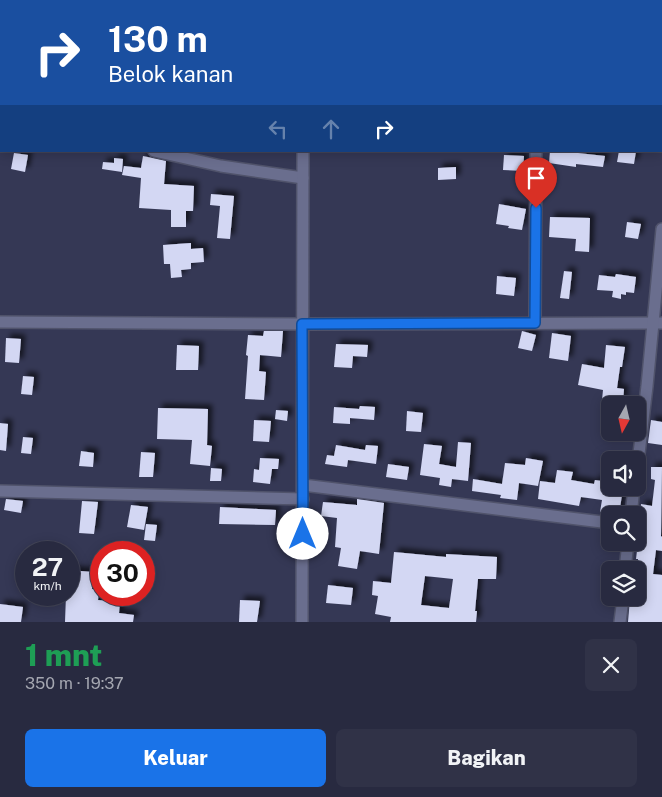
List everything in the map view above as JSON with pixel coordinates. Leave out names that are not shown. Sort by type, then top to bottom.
[{"type":"street","points":[[158,152],[221,166],[302,178]]},
{"type":"street","points":[[302,152],[302,622]]},
{"type":"street","points":[[535,323],[536,152]]},
{"type":"street","points":[[640,451],[657,324],[662,230]]},
{"type":"street","points":[[0,322],[657,324]]},
{"type":"street","points":[[303,485],[601,522]]},
{"type":"street","points":[[0,491],[303,499]]},
{"type":"street","points":[[620,622],[622,606]]},
{"type":"building","points":[[550,152],[578,152],[605,156],[603,167],[576,164],[576,167],[549,163]]},
{"type":"building","points":[[619,152],[636,152],[634,164],[617,162]]},
{"type":"building","points":[[14,153],[28,155],[25,172],[11,169]]},
{"type":"building","points":[[504,155],[524,156],[523,171],[503,170]]},
{"type":"building","points":[[143,156],[166,161],[164,184],[194,186],[193,211],[186,211],[186,227],[171,227],[171,210],[139,208],[141,178],[122,175],[124,166],[141,168]]},
{"type":"building","points":[[114,158],[123,159],[122,172],[102,169],[103,162],[114,163]]},
{"type":"building","points":[[456,167],[456,179],[438,180],[438,168]]},
{"type":"building","points":[[211,194],[234,196],[230,239],[217,238],[220,206],[210,205]]},
{"type":"building","points":[[499,204],[526,209],[522,230],[496,224]]},
{"type":"building","points":[[550,217],[590,218],[589,252],[575,251],[576,239],[549,237]]},
{"type":"building","points":[[627,222],[641,224],[638,239],[625,237]]},
{"type":"building","points":[[191,243],[191,249],[203,248],[204,262],[191,263],[191,269],[181,270],[182,277],[171,278],[170,264],[164,264],[163,245]]},
{"type":"building","points":[[564,271],[572,272],[569,299],[560,298]]},
{"type":"building","points":[[616,274],[636,277],[634,293],[626,292],[626,295],[621,294],[621,299],[612,297],[613,291],[597,290],[599,275],[615,277]]},
{"type":"building","points":[[497,276],[516,278],[514,296],[496,294]]},
{"type":"building","points":[[264,331],[283,331],[281,357],[260,355],[259,371],[266,372],[264,400],[245,399],[248,335],[263,336]]},
{"type":"building","points":[[522,331],[536,335],[532,351],[518,348]]},
{"type":"building","points":[[552,333],[571,336],[568,361],[549,358]]},
{"type":"building","points":[[6,338],[21,339],[19,363],[5,362]]},
{"type":"building","points":[[336,344],[368,345],[367,357],[353,356],[352,368],[334,367]]},
{"type":"building","points":[[177,345],[199,346],[198,370],[176,370]]},
{"type":"building","points":[[606,345],[625,347],[617,388],[624,389],[624,396],[602,396],[603,390],[578,385],[582,364],[604,368]]},
{"type":"building","points":[[23,376],[34,377],[32,395],[21,394]]},
{"type":"building","points":[[360,406],[375,407],[374,420],[350,418],[350,424],[333,423],[334,407],[359,409]]},
{"type":"building","points":[[158,408],[208,409],[207,445],[212,446],[210,466],[190,464],[192,440],[157,439]]},
{"type":"building","points":[[276,410],[288,411],[287,421],[275,419]]},
{"type":"building","points":[[407,411],[423,413],[421,432],[406,431]]},
{"type":"building","points":[[254,420],[271,421],[269,442],[253,441]]},
{"type":"building","points":[[651,420],[662,422],[662,445],[648,443]]},
{"type":"building","points":[[0,423],[8,424],[6,451],[0,450]]},
{"type":"building","points":[[23,437],[33,438],[31,454],[21,453]]},
{"type":"building","points":[[458,442],[471,443],[468,481],[452,479],[451,487],[439,485],[440,478],[420,475],[424,444],[442,446],[439,464],[456,467]]},
{"type":"building","points":[[336,445],[365,450],[366,445],[378,446],[376,464],[348,460],[347,467],[325,464],[327,455],[334,456]]},
{"type":"building","points":[[81,451],[94,453],[93,467],[79,466]]},
{"type":"building","points":[[141,452],[155,453],[153,477],[139,477]]},
{"type":"building","points":[[260,458],[279,459],[278,469],[272,469],[270,484],[253,482],[254,469],[259,470]]},
{"type":"building","points":[[526,458],[543,461],[538,486],[519,483],[517,500],[500,498],[501,495],[472,491],[473,479],[502,484],[505,463],[525,465]]},
{"type":"building","points":[[388,464],[409,467],[407,480],[386,477]]},
{"type":"building","points":[[651,467],[662,467],[662,551],[656,550],[653,574],[662,575],[662,622],[628,622],[629,606],[646,606],[646,561],[638,561],[636,559],[637,551],[646,551],[646,506],[641,506],[641,504],[652,506],[655,480],[651,479]]},
{"type":"building","points":[[211,468],[222,469],[221,481],[210,481]]},
{"type":"building","points":[[557,470],[573,472],[571,480],[594,484],[595,480],[601,481],[601,496],[622,496],[620,506],[601,506],[602,500],[581,497],[579,506],[538,499],[540,481],[555,483]]},
{"type":"building","points":[[6,499],[23,501],[21,513],[4,510]]},
{"type":"building","points":[[357,499],[384,503],[379,554],[360,551],[357,569],[338,566],[341,548],[335,547],[337,518],[321,516],[323,502],[357,505]]},
{"type":"building","points":[[82,501],[98,502],[94,534],[79,533]]},
{"type":"building","points":[[131,505],[148,507],[144,530],[127,527]]},
{"type":"building","points":[[220,507],[276,510],[275,525],[219,524]]},
{"type":"building","points":[[146,524],[157,525],[155,541],[144,540]]},
{"type":"building","points":[[394,552],[446,557],[446,554],[497,557],[496,579],[478,579],[475,611],[477,611],[476,622],[390,622],[391,617],[375,614],[378,596],[372,595],[373,581],[391,583]],"holes":[[[425,576],[453,579],[449,608],[421,605]]]},
{"type":"building","points":[[80,571],[90,572],[90,606],[120,606],[119,613],[134,615],[133,622],[65,622],[66,606],[80,606]]},
{"type":"building","points":[[328,585],[353,588],[351,605],[326,603]]},
{"type":"building","points":[[240,600],[260,601],[257,622],[239,622]]},
{"type":"building","points":[[0,604],[23,607],[21,622],[0,622]]},
{"type":"route","points":[[303,534],[302,324],[535,323],[536,208]]}]
